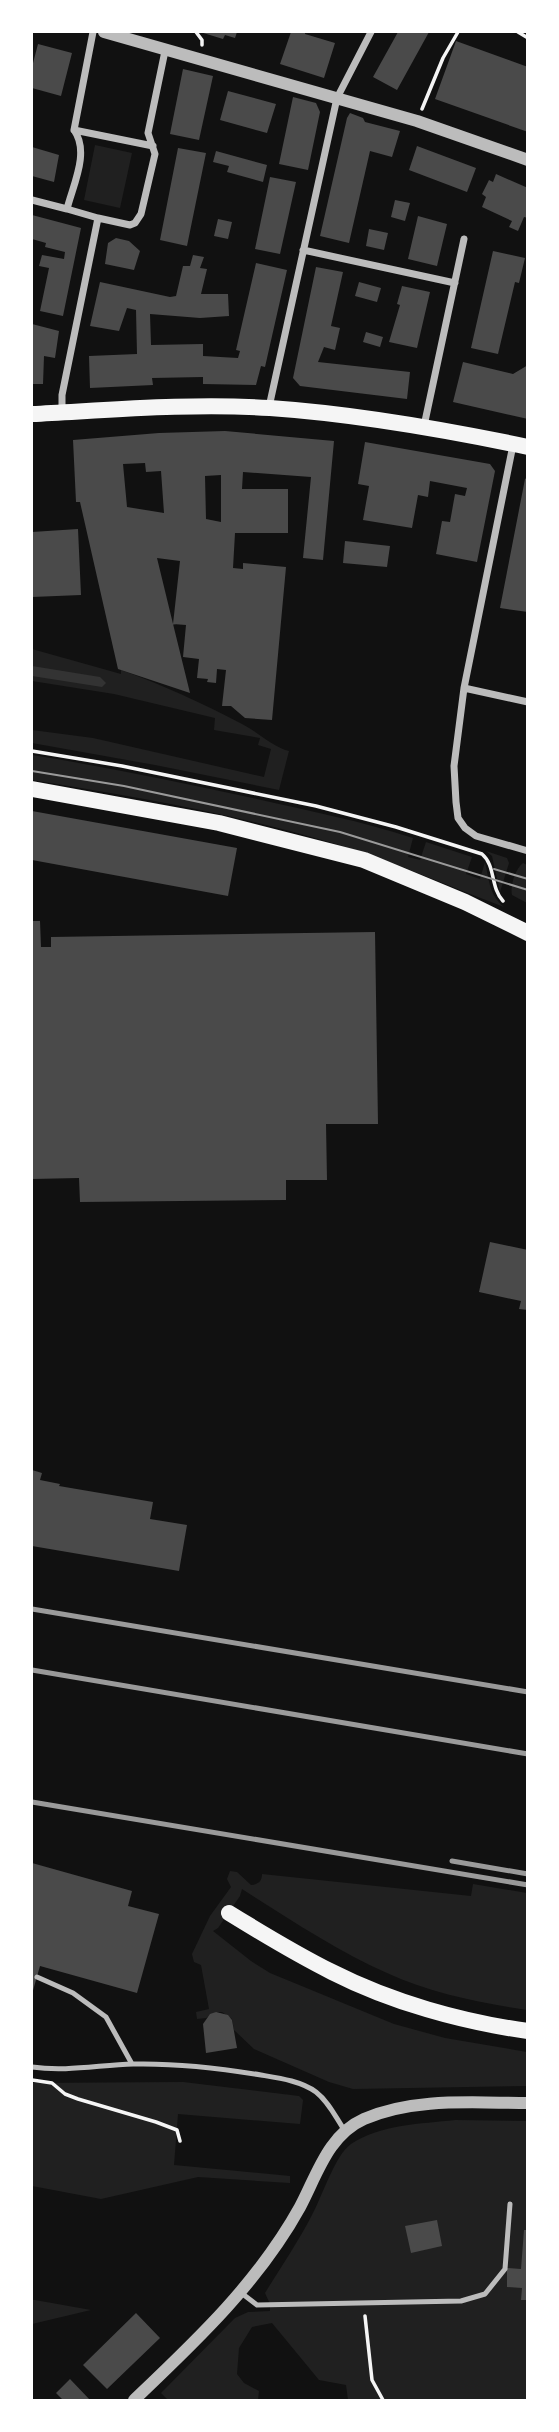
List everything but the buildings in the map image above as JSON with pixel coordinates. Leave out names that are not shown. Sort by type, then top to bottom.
[{"type":"main road","points":[[32,414],[194,406],[269,408],[352,415],[424,426],[521,446]]},
{"type":"main road","points":[[32,789],[219,823],[364,860],[466,902],[527,933]]},
{"type":"main road","points":[[229,1913],[334,1973],[391,1996],[449,2014],[527,2031]]},
{"type":"street","points":[[68,209],[82,148],[80,138],[74,130],[93,32]]},
{"type":"street","points":[[104,32],[417,121],[527,160]]},
{"type":"street","points":[[269,408],[337,98],[371,32]]},
{"type":"street","points":[[32,200],[125,225],[139,219],[155,154],[148,133],[165,51]]},
{"type":"street","points":[[74,130],[153,146]]},
{"type":"street","points":[[62,413],[62,395],[98,218]]},
{"type":"street","points":[[424,426],[464,239]]},
{"type":"street","points":[[303,250],[455,283]]},
{"type":"street","points":[[521,446],[464,688],[454,766],[458,818],[465,828],[476,836],[527,851]]},
{"type":"street","points":[[464,688],[527,702]]},
{"type":"street","points":[[134,2400],[204,2333],[240,2292],[272,2251],[300,2207],[327,2152],[345,2131],[362,2119],[386,2111],[430,2104],[527,2103]]},
{"type":"lane","points":[[37,1977],[73,1993],[106,2017],[132,2064]]},
{"type":"lane","points":[[32,2067],[54,2070],[132,2064],[227,2070],[293,2082],[316,2092],[345,2131]]},
{"type":"lane","points":[[240,2292],[257,2305],[461,2301],[485,2294],[505,2269],[510,2204]]},
{"type":"path","points":[[417,121],[443,58],[458,32]]},
{"type":"path","points":[[518,32],[527,38]]},
{"type":"path","points":[[32,751],[122,766],[316,806],[482,854],[489,859],[496,891],[505,903]]},
{"type":"path","points":[[32,2080],[52,2083],[65,2094],[78,2099],[177,2130],[180,2141]]},
{"type":"path","points":[[365,2316],[372,2380],[383,2400]]},
{"type":"shaded area","points":[[95,145],[132,153],[120,208],[84,200]]},
{"type":"shaded area","points":[[32,649],[121,674],[121,670],[182,695],[248,727],[289,751],[279,790],[32,743],[32,730],[93,738],[264,777],[271,749],[258,745],[260,738],[214,730],[215,718],[114,694],[32,681]]},
{"type":"shaded area","points":[[32,666],[100,677],[106,683],[102,687],[32,676]]},
{"type":"shaded area","points":[[32,755],[201,787],[374,826],[413,838],[408,857],[420,860],[426,842],[472,857],[466,874],[480,879],[485,862],[492,892],[504,907],[373,856],[256,822],[32,780]]},
{"type":"shaded area","points":[[486,851],[507,858],[509,863],[500,892],[492,856]]},
{"type":"shaded area","points":[[523,863],[527,865],[527,903],[512,895],[515,873]]},
{"type":"shaded area","points":[[230,1871],[237,1872],[251,1885],[260,1882],[262,1874],[471,1896],[473,1884],[527,1893],[527,2010],[456,1996],[403,1980],[331,1944],[242,1889],[218,1928],[213,1931],[270,1973],[394,2024],[445,2038],[527,2052],[527,2086],[353,2089],[329,2082],[254,2049],[234,2030],[232,2019],[222,2012],[197,2019],[196,2012],[209,2009],[201,1965],[194,1962],[192,1954],[210,1916],[231,1887],[227,1879]]},
{"type":"shaded area","points":[[183,2082],[299,2096],[303,2100],[300,2124],[178,2114],[174,2165],[290,2176],[290,2183],[198,2177],[101,2199],[32,2186],[32,2083]]},
{"type":"shaded area","points":[[455,2120],[527,2121],[527,2400],[348,2400],[346,2385],[319,2380],[272,2323],[252,2327],[239,2348],[237,2374],[244,2383],[259,2391],[258,2400],[168,2400],[161,2393],[235,2318],[248,2312],[270,2311],[265,2293],[307,2225],[345,2149],[375,2132]]},
{"type":"shaded area","points":[[32,2300],[35,2300],[91,2310],[32,2324]]},
{"type":"tram line","points":[[32,771],[124,786],[340,832],[528,890]]},
{"type":"tram line","points":[[494,869],[528,879]]},
{"type":"railway","points":[[32,1609],[528,1692]]},
{"type":"railway","points":[[32,1670],[528,1754]]},
{"type":"railway","points":[[32,1802],[528,1885]]},
{"type":"railway","points":[[452,1861],[528,1874]]}]
